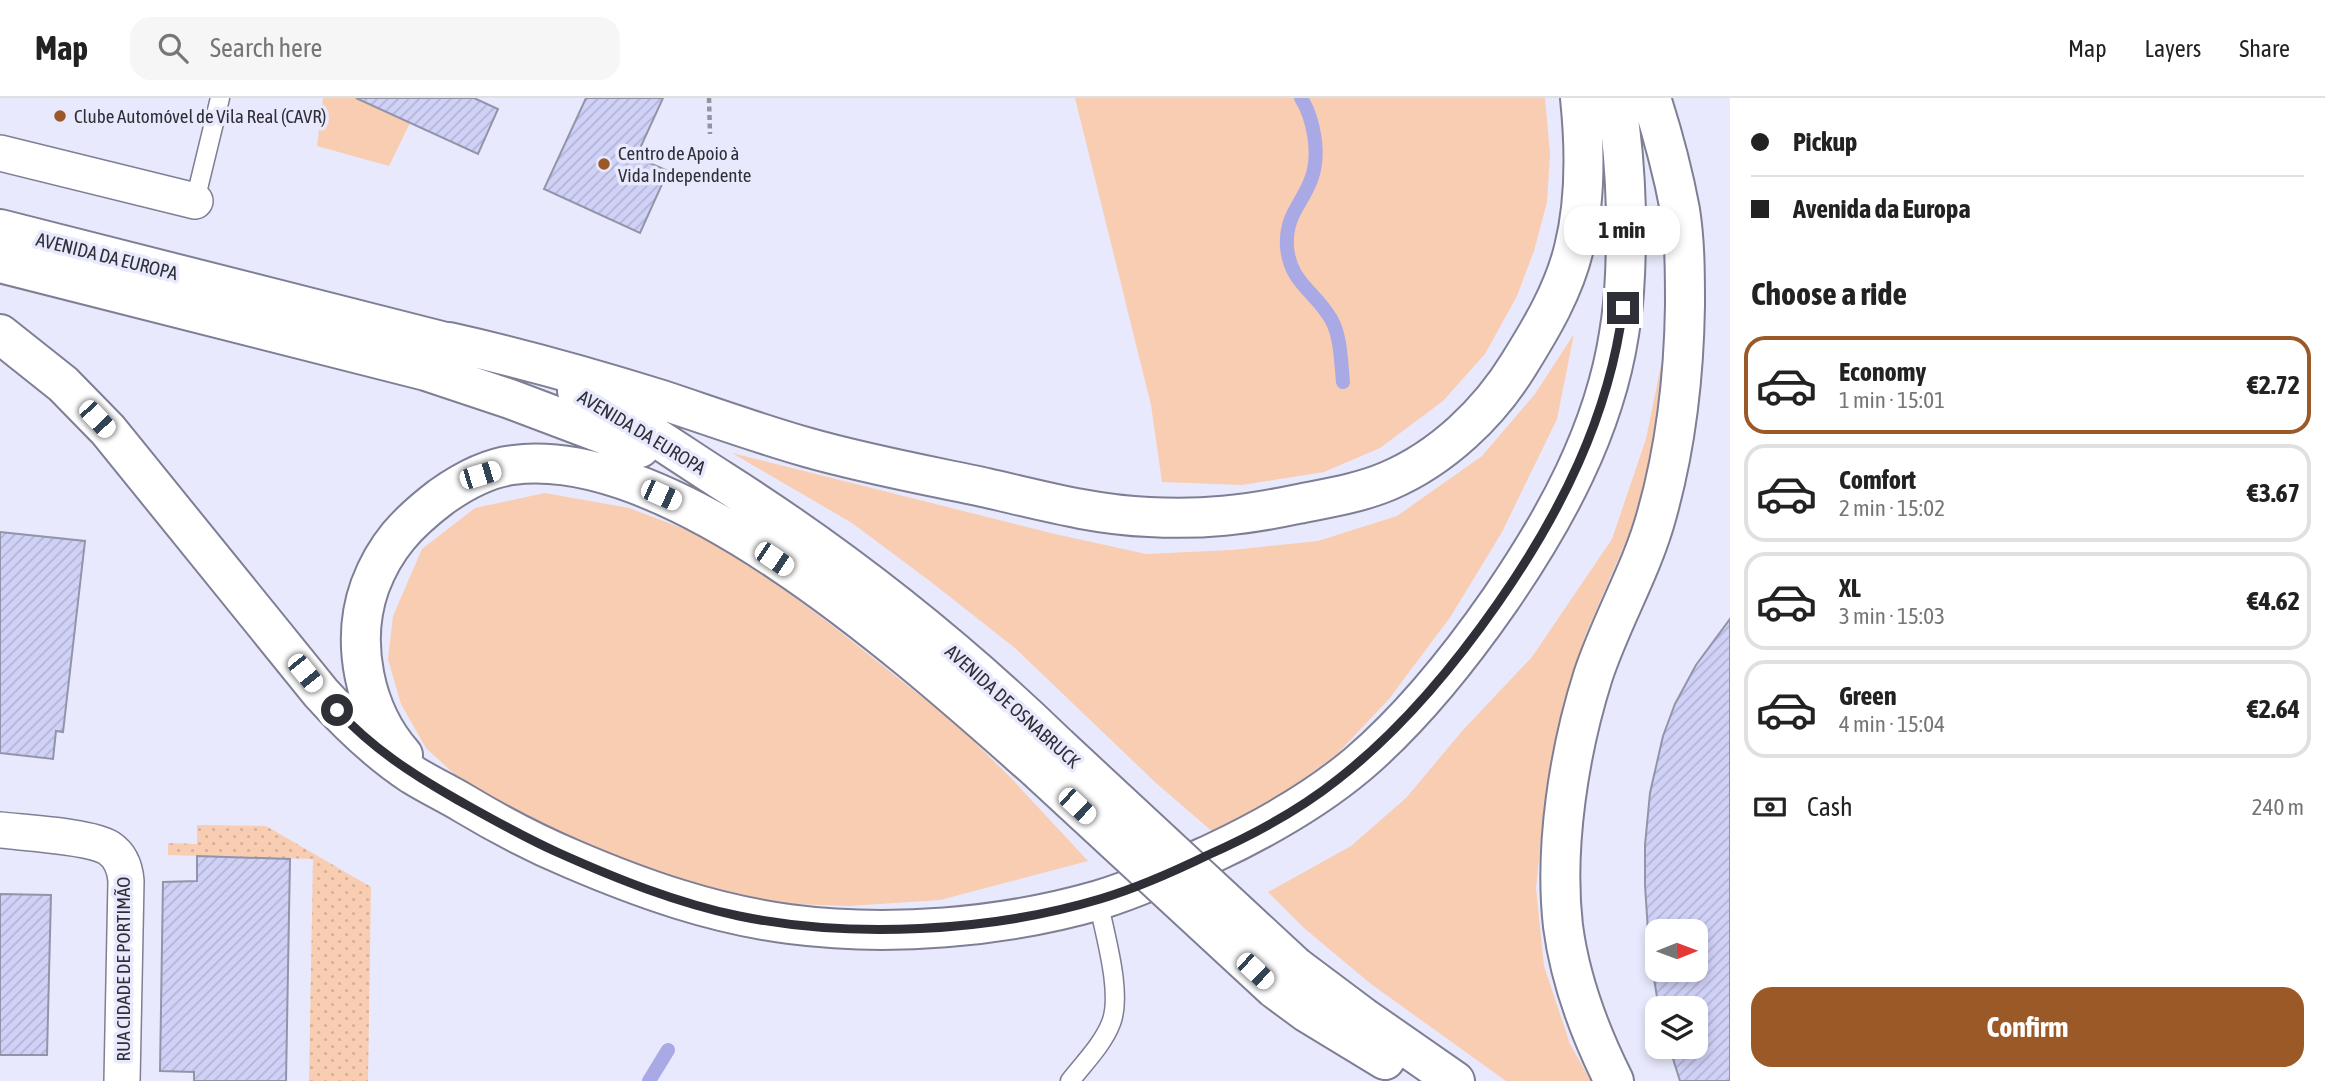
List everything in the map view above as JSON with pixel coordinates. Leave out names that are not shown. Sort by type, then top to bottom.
[{"type":"main road","points":[[449,342],[590,379],[850,459],[1083,509],[1146,517],[1212,519],[1327,498],[1387,482],[1439,452],[1465,430],[1512,377],[1547,317],[1574,247],[1583,178],[1580,98]]},
{"type":"main road","points":[[0,334],[63,384],[108,430],[321,693],[352,727],[411,774],[527,839],[642,888],[737,915],[840,929],[925,928],[1023,916],[1098,900],[1160,877],[1223,849],[1280,818],[1334,783],[1380,744],[1423,699],[1474,638],[1519,573],[1558,506],[1591,436],[1603,402],[1619,337],[1625,278],[1625,174],[1616,98]]},
{"type":"main road","points":[[1614,1081],[1591,1031],[1574,978],[1563,926],[1561,861],[1566,799],[1578,734],[1593,677],[1656,516],[1676,429],[1682,381],[1685,284],[1680,212],[1651,98]]},
{"type":"main road","name":"AVENIDA DA EUROPA","points":[[0,229],[492,355],[555,380],[618,413],[720,480]]},
{"type":"main road","name":"AVENIDA DA EUROPA","points":[[0,263],[457,380],[720,480]]},
{"type":"main road","points":[[457,799],[413,766],[393,743],[379,720],[368,692],[362,660],[365,607],[378,564],[397,536],[422,512],[449,492],[480,475],[511,465],[544,464],[580,468],[613,476],[646,488],[709,518],[796,574],[857,618],[959,700],[1047,757]]},
{"type":"main road","name":"AVENIDA DE OSNABRUCK","points":[[720,480],[814,540],[911,615],[1012,702],[1047,757],[1285,978],[1363,1017],[1455,1081]]},
{"type":"main road","points":[[1285,978],[1306,1012],[1358,1046],[1427,1081]]},
{"type":"street","points":[[0,153],[195,201]]},
{"type":"street","name":"RUA CIDADE DE PORTIMÃO","points":[[0,830],[100,844],[115,853],[124,867],[126,881],[122,1081]]},
{"type":"lane","points":[[195,201],[220,98]]},
{"type":"lane","points":[[1070,1081],[1105,1035],[1113,1016],[1113,976],[1098,900]]},
{"type":"path","points":[[709,98],[710,134]]},
{"type":"shaded area","points":[[323,98],[402,98],[410,123],[389,166],[317,146]]},
{"type":"shaded area","points":[[1075,98],[1545,98],[1550,153],[1547,202],[1534,251],[1517,296],[1485,354],[1443,401],[1380,448],[1324,472],[1242,485],[1162,482],[1151,405]]},
{"type":"shaded area","points":[[1574,334],[1557,419],[1502,532],[1451,616],[1389,699],[1337,754],[1284,793],[1214,833],[1156,783],[1015,648],[852,523],[732,453],[1055,534],[1146,554],[1232,550],[1318,541],[1397,516],[1482,456],[1535,394]]},
{"type":"shaded area","points":[[1661,365],[1664,413],[1646,495],[1585,636],[1558,735],[1543,818],[1536,888],[1544,966],[1570,1044],[1591,1081],[1506,1081],[1371,984],[1304,928],[1268,892],[1351,846],[1406,798],[1463,730],[1532,657],[1612,539],[1646,439]]},
{"type":"shaded area","points":[[545,493],[629,508],[695,533],[763,574],[956,724],[1011,778],[1088,861],[940,900],[849,906],[770,903],[704,889],[614,859],[476,794],[426,748],[401,704],[388,659],[393,616],[422,549],[475,508]]},
{"type":"shaded area","points":[[197,825],[266,826],[371,887],[368,1081],[309,1081],[313,859],[168,855],[168,843],[197,844]]},
{"type":"building","points":[[356,98],[474,98],[498,109],[478,154]]},
{"type":"building","name":"Centro de Apoio à Vida Independente","points":[[586,98],[663,98],[636,157],[668,171],[640,233],[544,189]]},
{"type":"building","points":[[0,532],[85,541],[63,732],[56,731],[53,759],[0,753]]},
{"type":"building","points":[[1730,619],[1730,1081],[1680,1081],[1673,1059],[1708,1059],[1708,996],[1657,996],[1655,982],[1708,982],[1708,919],[1647,919],[1645,845],[1650,793],[1663,736],[1675,704],[1696,665]]},
{"type":"building","points":[[197,856],[290,859],[286,1081],[194,1081],[194,1072],[160,1071],[163,882],[197,881]]},
{"type":"building","points":[[0,894],[51,895],[47,1055],[0,1055]]},
{"type":"waterway","points":[[1301,98],[1312,126],[1314,168],[1292,217],[1287,247],[1293,270],[1325,309],[1337,333],[1343,382]]},
{"type":"waterway","points":[[649,1081],[668,1050]]},
{"type":"place","name":"Clube Automóvel de Vila Real (CAVR)","points":[[60,116]]},
{"type":"place","name":"Centro de Apoio à Vida Independente","points":[[604,164]]},
{"type":"route","points":[[337,710],[352,727],[411,774],[527,839],[642,888],[737,915],[788,924],[885,930],[1000,920],[1098,900],[1160,877],[1223,849],[1309,801],[1358,763],[1423,699],[1474,638],[1519,573],[1558,506],[1591,436],[1603,402],[1619,337],[1623,308]]}]
